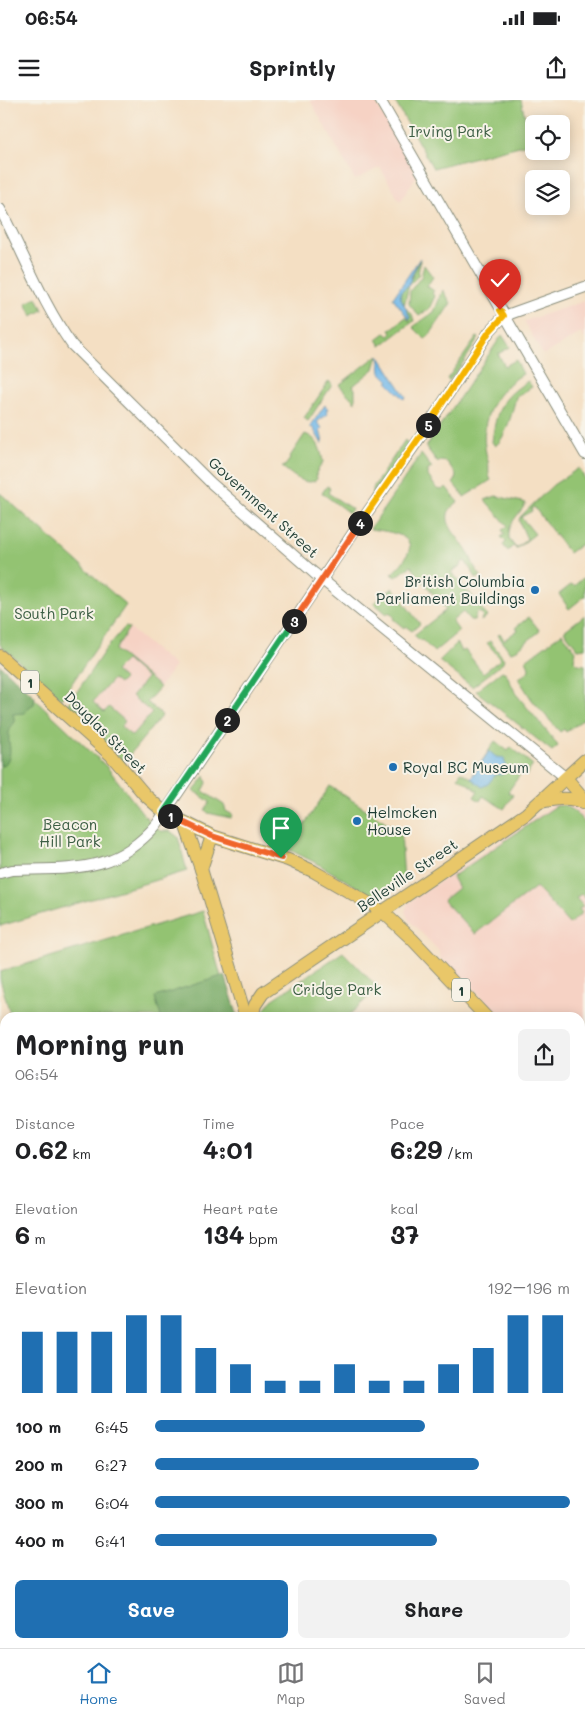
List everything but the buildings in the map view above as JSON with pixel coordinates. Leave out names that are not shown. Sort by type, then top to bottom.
[{"type":"main road","name":"Douglas Street","points":[[0,656],[111,755],[146,795],[164,812],[184,824],[212,836],[305,867],[383,912],[412,939],[481,1012]]},
{"type":"main road","name":"Belleville Street","points":[[263,993],[520,818],[585,760]]},
{"type":"main road","name":"Government Street","points":[[566,778],[585,802]]},
{"type":"main road","points":[[540,802],[567,798],[585,802]]},
{"type":"main road","points":[[184,824],[201,869],[244,1012]]},
{"type":"main road","points":[[201,869],[212,836]]},
{"type":"main road","points":[[237,989],[245,993],[263,993]]},
{"type":"main road","points":[[254,1012],[263,993]]},
{"type":"street","points":[[380,100],[585,454]]},
{"type":"street","name":"Government Street","points":[[0,209],[56,323],[72,345],[211,484],[322,580],[566,778]]},
{"type":"street","points":[[0,872],[74,868],[105,862],[131,849],[140,842],[157,824],[489,332],[504,316],[585,288]]},
{"type":"shaded area","points":[[310,100],[374,100],[417,171],[417,175],[400,202],[380,167],[355,180]]},
{"type":"shaded area","points":[[585,301],[585,339],[581,333],[543,355],[524,321]]},
{"type":"shaded area","points":[[129,628],[175,666],[148,702],[163,715],[128,756],[74,709]]},
{"type":"shaded area","points":[[574,802],[585,815],[585,1012],[492,1012],[488,1003],[463,977],[453,972],[441,959],[438,950],[409,920],[405,912],[408,903],[556,803]]},
{"type":"green space","name":"Irving Park","points":[[394,100],[521,100],[525,117],[525,145],[433,168]]},
{"type":"green space","points":[[420,260],[418,276],[409,285],[404,306],[400,296],[401,291],[410,281]]},
{"type":"green space","points":[[424,265],[433,277],[427,286],[434,291],[432,293],[435,296],[429,309],[419,316],[409,304],[410,291],[421,277]]},
{"type":"green space","points":[[443,290],[451,303],[425,339],[413,327],[434,312]]},
{"type":"green space","points":[[37,297],[43,310],[32,316],[26,303]]},
{"type":"green space","points":[[405,307],[412,314],[414,321],[381,346],[377,339],[385,333],[389,336],[392,333],[390,330],[406,317],[410,322],[410,317]]},
{"type":"green space","points":[[502,335],[510,347],[498,354],[505,366],[516,360],[523,374],[502,391],[489,411],[484,435],[491,480],[464,497],[453,483],[456,474],[447,462],[440,461],[438,463],[426,447]]},
{"type":"green space","points":[[477,337],[479,338],[449,381],[447,379]]},
{"type":"green space","points":[[378,355],[374,369],[353,386],[355,389],[355,402],[339,385]]},
{"type":"green space","points":[[329,381],[332,385],[308,421],[304,418]]},
{"type":"green space","points":[[528,381],[532,387],[516,397],[506,431],[495,446],[492,442],[501,406],[512,393]]},
{"type":"green space","points":[[305,434],[316,441],[323,462],[316,473],[317,479],[310,482],[298,478],[282,467],[290,459]]},
{"type":"green space","points":[[405,440],[409,445],[370,500],[374,486]]},
{"type":"green space","points":[[421,454],[432,468],[428,470],[428,476],[437,489],[443,490],[446,487],[458,502],[448,514],[449,525],[481,576],[477,579],[465,561],[451,572],[463,584],[460,587],[462,589],[465,587],[467,593],[469,592],[487,616],[481,621],[483,614],[477,612],[474,620],[470,620],[463,612],[452,621],[459,631],[434,652],[414,635],[446,610],[411,566],[396,577],[392,574],[406,558],[410,548],[408,542],[398,534],[370,529]]},
{"type":"green space","points":[[579,468],[585,479],[585,544],[580,545],[569,553],[534,507],[531,509],[532,511],[521,517],[535,534],[516,549],[513,546],[508,551],[503,545],[506,542],[501,537],[505,534],[502,530],[508,526],[485,500],[496,496],[526,503],[510,528],[509,539],[516,548],[527,539],[519,521],[520,517],[553,485]]},
{"type":"green space","points":[[327,486],[330,488],[328,493],[352,509],[349,513],[322,493]]},
{"type":"green space","name":"South Park","points":[[0,493],[126,605],[61,699],[0,645]]},
{"type":"green space","points":[[585,578],[585,596],[569,609],[559,594],[572,584],[574,586]]},
{"type":"green space","points":[[393,588],[420,624],[412,631],[405,626],[404,628],[393,619],[394,617],[389,612],[387,614],[374,603]]},
{"type":"green space","points":[[585,615],[585,648],[578,649],[564,631]]},
{"type":"green space","points":[[529,617],[540,631],[515,651],[510,652],[498,635],[500,633],[504,640],[518,630],[516,627]]},
{"type":"green space","points":[[125,627],[129,628],[115,650],[160,687],[147,702],[162,715],[124,762],[68,705],[105,650]],"holes":[[[126,660],[147,678],[132,696],[152,713],[132,736],[121,727],[125,721],[109,707],[104,712],[93,702],[113,679],[119,684],[124,679],[115,671]]]},
{"type":"green space","points":[[562,633],[576,651],[574,660],[578,664],[585,665],[585,718],[566,732],[564,729],[560,732],[532,700],[518,678],[528,671],[529,667],[526,660]]},
{"type":"green space","points":[[490,641],[504,659],[502,664],[472,687],[439,661],[457,643],[461,652],[465,650],[483,673],[501,659],[487,643]]},
{"type":"green space","points":[[0,665],[35,697],[34,704],[25,713],[13,714],[15,722],[9,733],[10,755],[3,766],[0,765]]},
{"type":"green space","name":"Beacon Hill Park","points":[[0,666],[107,767],[144,815],[160,831],[170,831],[178,837],[187,871],[0,926]]},
{"type":"green space","points":[[502,671],[506,673],[516,694],[558,746],[552,751],[476,691]]},
{"type":"green space","points":[[495,741],[508,751],[511,747],[533,765],[526,776],[521,773],[508,792],[513,795],[504,809],[483,796],[480,801],[474,797],[478,791],[458,777],[461,772],[471,778]]},
{"type":"green space","points":[[205,776],[207,783],[203,791],[224,805],[226,811],[233,815],[231,818],[208,813],[205,810],[210,802],[194,791]]},
{"type":"green space","points":[[330,786],[401,832],[404,882],[381,897],[372,896],[318,864],[288,849]]},
{"type":"green space","points":[[565,805],[574,811],[585,823],[585,898],[581,894],[576,898],[583,906],[579,909],[582,913],[569,924],[536,887],[475,934],[443,900],[458,888],[452,877],[556,806]]},
{"type":"green space","points":[[203,911],[231,1012],[10,1012],[0,979],[0,972]]},
{"type":"green space","name":"Cridge Park","points":[[343,952],[378,988],[352,1012],[263,1012],[272,1000]]},
{"type":"green space","points":[[225,975],[236,1012],[160,1012],[155,997]]},
{"type":"water","points":[[420,258],[409,285],[401,291],[400,296],[410,317],[409,319],[393,298]]},
{"type":"water","points":[[379,355],[406,397],[404,399],[381,373]]},
{"type":"water","points":[[325,405],[328,409],[326,411],[328,414],[317,422],[322,428],[320,430],[322,444],[313,428],[310,427]]},
{"type":"water","points":[[489,751],[496,757],[504,758],[506,769],[502,775],[496,774],[488,784],[482,787],[471,778]]},
{"type":"place","name":"British Columbia Parliament Buildings","points":[[535,590]]},
{"type":"place","name":"Royal BC Museum","points":[[393,767]]},
{"type":"place","name":"Helmcken House","points":[[357,821]]},
{"type":"route","points":[[281,858],[212,836],[184,824],[164,812],[489,332],[504,316],[500,310]]}]
